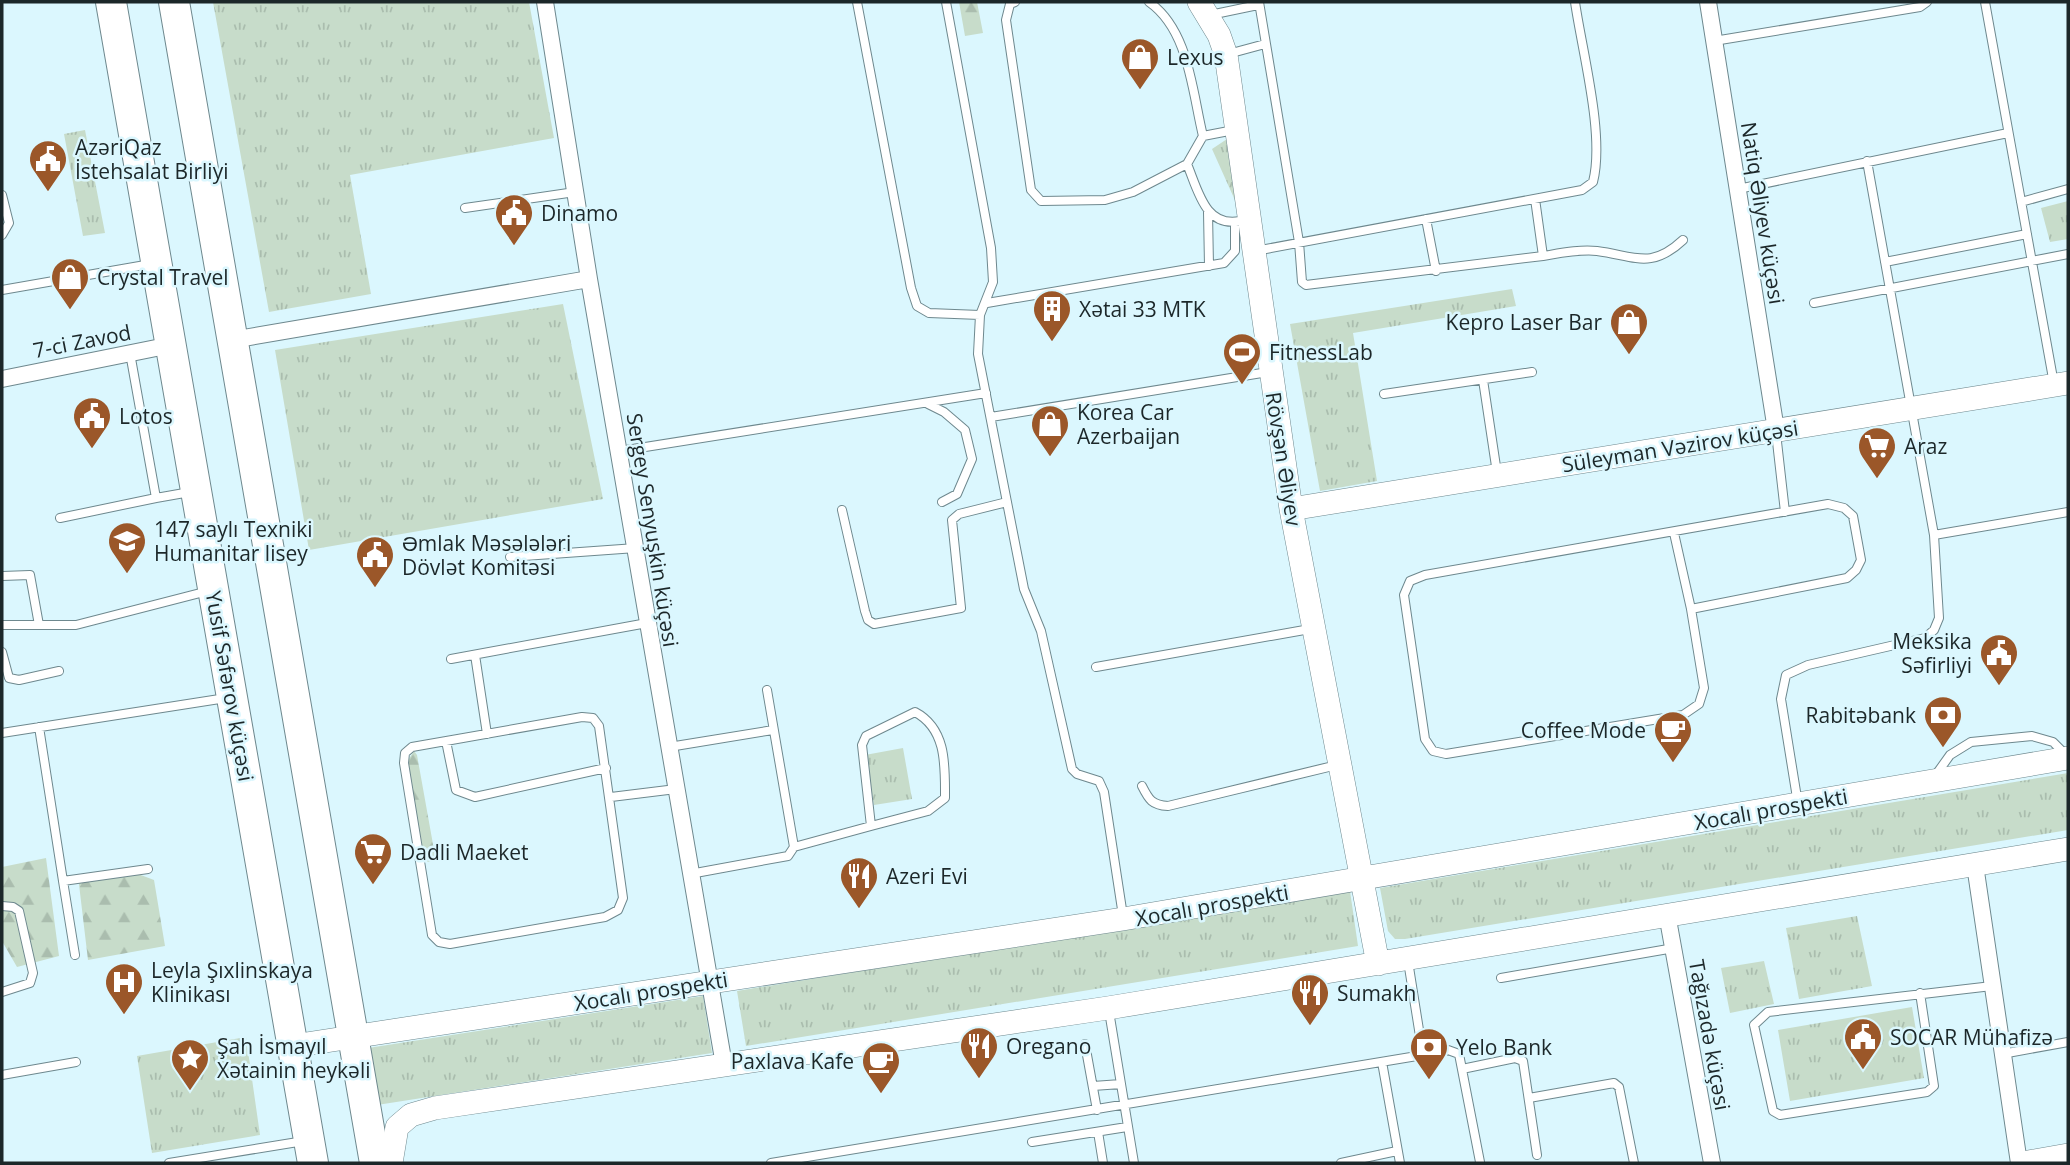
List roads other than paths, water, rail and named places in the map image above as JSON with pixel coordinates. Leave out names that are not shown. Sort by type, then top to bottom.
[{"type":"highway","name":"Yusif Səfərov küçəsi","points":[[111,2],[311,1152]]},
{"type":"highway","points":[[174,2],[375,1163]]},
{"type":"main road","name":"Rövşən Əliyev","points":[[1206,6],[1226,55],[1236,130],[1242,221],[1255,251],[1291,509],[1378,964]]},
{"type":"main road","name":"Süleyman Vəzirov küçəsi","points":[[1291,509],[2061,384]]},
{"type":"main road","name":"Xocalı prospekti","points":[[293,1045],[1123,919],[2068,757]]},
{"type":"main road","points":[[391,1163],[395,1129],[402,1121],[421,1111],[1108,1008],[2068,849]]},
{"type":"main road","points":[[2021,1163],[2068,1155]]},
{"type":"street","name":"Sergey Senyuşkin küçəsi","points":[[545,2],[589,279],[724,1065]]},
{"type":"street","name":"Natiq Əliyev küçəsi","points":[[1708,2],[1776,430]]},
{"type":"street","points":[[232,340],[589,279]]},
{"type":"street","name":"7-ci Zavod","points":[[2,379],[171,345]]},
{"type":"street","points":[[1975,865],[2002,1054],[2021,1163]]},
{"type":"street","name":"Tağızadə küçəsi","points":[[1667,914],[1712,1163]]},
{"type":"lane","points":[[857,2],[911,288],[917,306],[929,313],[980,315]]},
{"type":"lane","points":[[946,2],[991,248],[993,282],[987,303],[980,315],[978,354],[1024,589],[1041,631],[1072,769],[1077,774],[1099,781],[1104,792],[1123,919]]},
{"type":"lane","points":[[1015,2],[1010,4],[1006,20],[1031,190],[1041,201],[1105,200],[1133,192],[1187,164],[1203,136],[1181,44],[1172,25],[1149,2]]},
{"type":"lane","points":[[1255,251],[1582,190],[1593,182],[1597,166],[1575,2]]},
{"type":"lane","points":[[1714,41],[1920,7],[1927,2]]},
{"type":"lane","points":[[1984,2],[2032,261],[2061,384]]},
{"type":"lane","points":[[1206,6],[1259,3],[1299,242],[1302,282],[1306,285],[1595,251],[1654,260],[1669,253],[1682,240]]},
{"type":"lane","points":[[1226,55],[1265,44]]},
{"type":"lane","points":[[1203,136],[1236,130]]},
{"type":"lane","points":[[1738,190],[2008,133]]},
{"type":"lane","points":[[1798,804],[1781,699],[1786,675],[1808,665],[1925,638],[1934,630],[1939,618],[1934,535],[1867,161]]},
{"type":"lane","points":[[1187,164],[1208,212],[1209,266]]},
{"type":"lane","points":[[2021,202],[2068,189]]},
{"type":"lane","points":[[465,208],[575,192]]},
{"type":"lane","points":[[2,195],[9,223],[2,235]]},
{"type":"lane","points":[[1535,199],[1543,256]]},
{"type":"lane","points":[[987,303],[1224,263],[1235,251],[1242,221],[1228,223],[1208,212]]},
{"type":"lane","points":[[1426,219],[1436,271]]},
{"type":"lane","points":[[1885,262],[2027,234]]},
{"type":"lane","points":[[1814,303],[2068,254]]},
{"type":"lane","points":[[2,290],[157,263]]},
{"type":"lane","points":[[130,354],[156,499]]},
{"type":"lane","points":[[991,417],[1271,372]]},
{"type":"lane","points":[[1384,394],[1532,372]]},
{"type":"lane","points":[[1483,380],[1497,476]]},
{"type":"lane","points":[[620,451],[986,393]]},
{"type":"lane","points":[[928,404],[944,412],[965,430],[972,459],[957,494],[942,502]]},
{"type":"lane","points":[[1776,430],[1785,512]]},
{"type":"lane","points":[[60,518],[197,491]]},
{"type":"lane","points":[[842,510],[865,611],[874,624],[961,608],[953,520],[959,514],[1007,502]]},
{"type":"lane","points":[[1674,533],[1704,688],[1699,704],[1683,715],[1446,754],[1433,751],[1425,739],[1404,595],[1410,581],[1425,575],[1828,504],[1844,508],[1853,516],[1861,560],[1847,578],[1690,609]]},
{"type":"lane","points":[[1934,535],[2068,512]]},
{"type":"lane","points":[[510,558],[636,548]]},
{"type":"lane","points":[[2,576],[30,575],[39,625]]},
{"type":"lane","points":[[2,625],[76,625],[214,589]]},
{"type":"lane","points":[[451,659],[647,623]]},
{"type":"lane","points":[[1096,667],[1314,628]]},
{"type":"lane","points":[[2,652],[9,678],[19,680],[60,671]]},
{"type":"lane","points":[[475,655],[487,734]]},
{"type":"lane","points":[[767,690],[794,847]]},
{"type":"lane","points":[[2,733],[232,696]]},
{"type":"lane","points":[[690,874],[788,856],[794,847],[928,811],[945,798],[945,761],[937,734],[929,719],[915,712],[866,737],[863,745],[871,826]]},
{"type":"lane","points":[[593,718],[599,726],[611,797],[622,898],[618,910],[592,919],[450,944],[439,942],[432,935],[404,763],[405,753],[412,747],[487,734],[593,718]]},
{"type":"lane","points":[[39,727],[75,955]]},
{"type":"lane","points":[[668,747],[773,730]]},
{"type":"lane","points":[[1931,781],[1950,755],[1971,742],[2032,736],[2053,742],[2068,757]]},
{"type":"lane","points":[[446,741],[456,790],[475,797],[606,768]]},
{"type":"lane","points":[[1142,786],[1150,801],[1168,806],[1340,764]]},
{"type":"lane","points":[[611,797],[676,789]]},
{"type":"lane","points":[[63,881],[148,869]]},
{"type":"lane","points":[[2,906],[13,906],[19,911],[33,973],[30,983],[2,992]]},
{"type":"lane","points":[[1501,978],[1674,948]]},
{"type":"lane","points":[[1407,959],[1423,1055]]},
{"type":"lane","points":[[1920,993],[1934,1086],[1927,1092],[1780,1115],[1773,1111],[1754,1025],[1758,1018],[1768,1012],[1920,993],[1992,986]]},
{"type":"lane","points":[[1108,1008],[1134,1163]]},
{"type":"lane","points":[[2002,1054],[2068,1042]]},
{"type":"lane","points":[[1084,1044],[1097,1110]]},
{"type":"lane","points":[[771,1163],[1454,1051],[1459,1054],[1480,1162]]},
{"type":"lane","points":[[1462,1069],[1515,1058],[1523,1061],[1537,1155]]},
{"type":"lane","points":[[2,1075],[76,1062]]},
{"type":"lane","points":[[1382,1062],[1400,1163]]},
{"type":"lane","points":[[1529,1098],[1614,1083],[1619,1087],[1634,1163]]},
{"type":"lane","points":[[1093,1086],[1121,1084]]},
{"type":"lane","points":[[1032,1142],[1127,1127]]},
{"type":"lane","points":[[1098,1132],[1102,1163]]},
{"type":"lane","points":[[1341,1163],[1397,1151]]},
{"type":"lane","points":[[169,1163],[311,1152]]},
{"type":"place","name":"Lexus","points":[[1140,91]]},
{"type":"place","name":"AzəriQaz İstehsalat Birliyi","points":[[48,193]]},
{"type":"place","name":"Dinamo","points":[[514,247]]},
{"type":"place","name":"Crystal Travel","points":[[70,311]]},
{"type":"place","name":"Xətai 33 MTK","points":[[1052,343]]},
{"type":"place","name":"Kepro Laser Bar","points":[[1629,356]]},
{"type":"place","name":"FitnessLab","points":[[1242,386]]},
{"type":"place","name":"Lotos","points":[[92,450]]},
{"type":"place","name":"Korea Car Azerbaijan","points":[[1050,458]]},
{"type":"place","name":"Araz","points":[[1877,480]]},
{"type":"place","name":"147 saylı Texniki Humanitar lisey","points":[[127,575]]},
{"type":"place","name":"Əmlak Məsələləri Dövlət Komitəsi","points":[[375,589]]},
{"type":"place","name":"Meksika Səfirliyi","points":[[1999,687]]},
{"type":"place","name":"Rabitəbank","points":[[1943,749]]},
{"type":"place","name":"Coffee Mode","points":[[1673,764]]},
{"type":"place","name":"Dadli Maeket","points":[[373,886]]},
{"type":"place","name":"Azeri Evi","points":[[859,910]]},
{"type":"place","name":"Leyla Şıxlinskaya Klinikası","points":[[124,1016]]},
{"type":"place","name":"Sumakh","points":[[1310,1027]]},
{"type":"place","name":"SOCAR Mühafizə","points":[[1863,1071]]},
{"type":"place","name":"Oregano","points":[[979,1080]]},
{"type":"place","name":"Yelo Bank","points":[[1429,1081]]},
{"type":"place","name":"Şah İsmayıl Xətainin heykəli","points":[[190,1092]]},
{"type":"place","name":"Paxlava Kafe","points":[[881,1095]]}]
